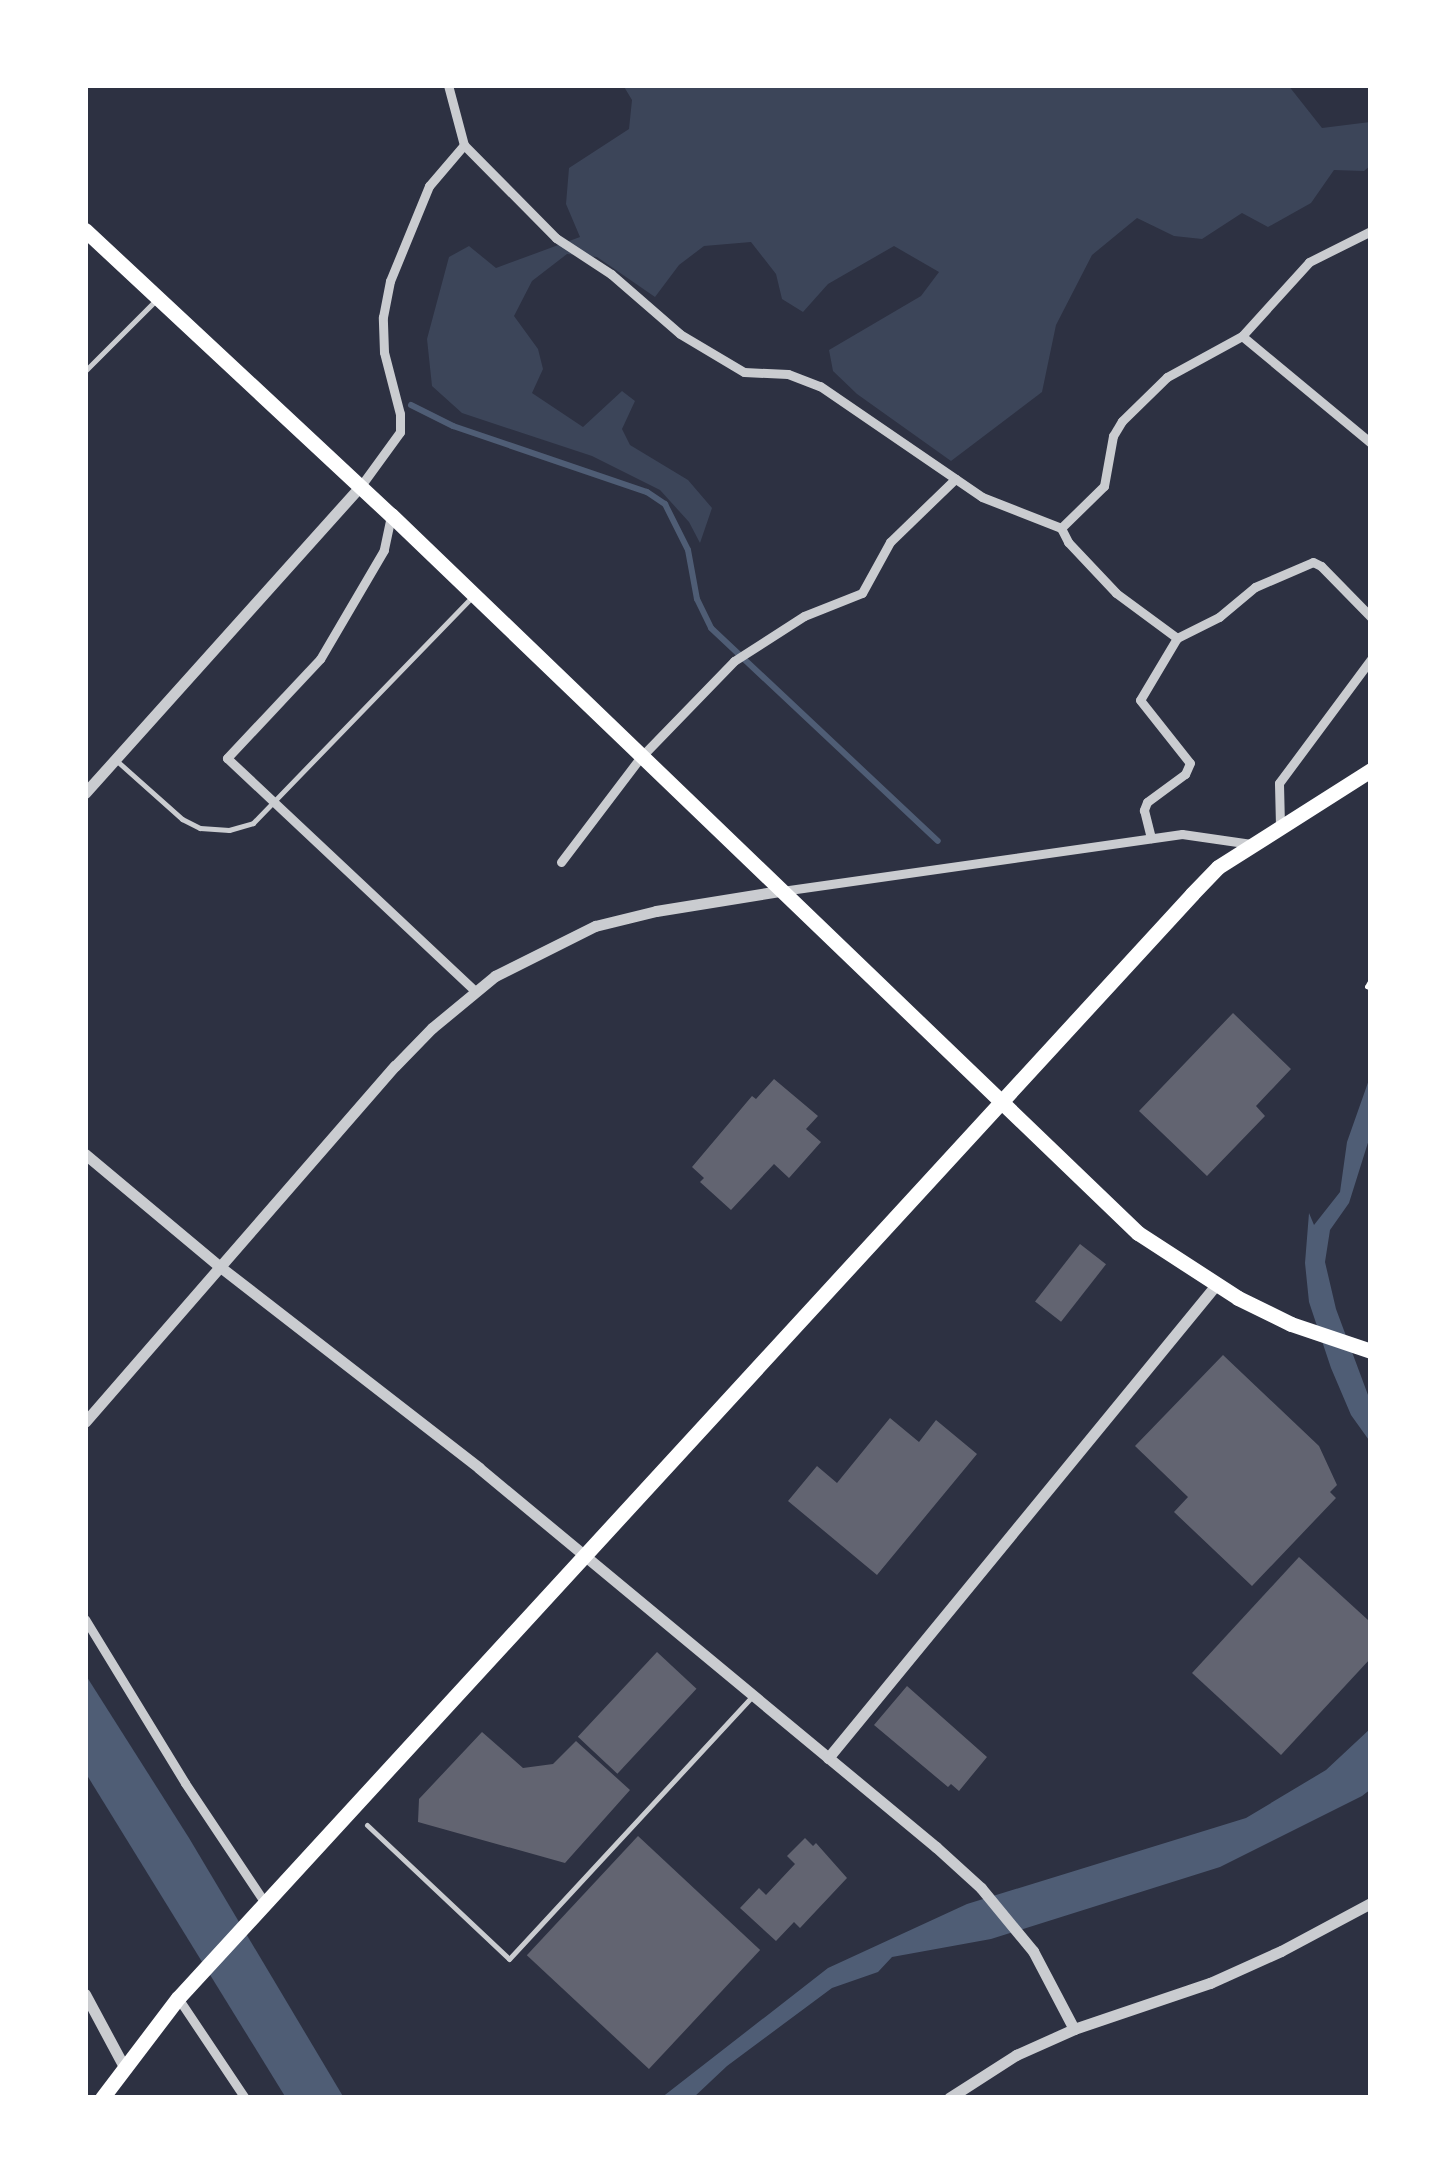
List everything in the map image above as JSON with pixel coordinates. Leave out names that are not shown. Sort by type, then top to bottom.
[{"type":"highway","points":[[85,230],[391,515],[1138,1233],[1216,1285],[1291,1324],[1371,1351]]},
{"type":"highway","points":[[102,2098],[122,2066],[183,1992],[1218,867],[1371,770]]},
{"type":"street","points":[[448,85],[464,145],[556,238],[611,274],[680,334],[744,372],[788,374],[820,386],[982,497],[1061,528],[1068,542],[1116,592],[1177,638]]},
{"type":"street","points":[[85,793],[360,487],[400,432],[400,414],[384,352],[383,316],[390,281],[428,186],[464,145]]},
{"type":"street","points":[[1061,528],[1104,486],[1113,436],[1122,421],[1167,377],[1242,336],[1309,262],[1371,232]]},
{"type":"street","points":[[1242,336],[1371,443]]},
{"type":"street","points":[[561,862],[640,758],[749,648],[804,616],[862,593],[890,542],[955,479]]},
{"type":"street","points":[[391,515],[384,550],[320,658],[228,758],[475,991]]},
{"type":"street","points":[[1151,838],[1144,810],[1148,802],[1185,774],[1190,763],[1140,700],[1177,638],[1218,617],[1255,586],[1313,562],[1371,617]]},
{"type":"street","points":[[1280,825],[1278,783],[1371,659]]},
{"type":"street","points":[[85,1422],[395,1066],[475,991],[523,959],[594,926],[656,911],[779,891],[1182,834],[1252,844]]},
{"type":"street","points":[[85,1154],[218,1266],[479,1468],[981,1888],[1033,1950],[1074,2029]]},
{"type":"street","points":[[828,1758],[1216,1285]]},
{"type":"street","points":[[85,1619],[262,1907]]},
{"type":"street","points":[[949,2098],[1016,2055],[1074,2029],[1210,1982],[1282,1952],[1371,1903]]},
{"type":"street","points":[[183,1992],[245,2098]]},
{"type":"street","points":[[85,1994],[122,2066]]},
{"type":"lane","points":[[85,371],[158,299]]},
{"type":"lane","points":[[114,760],[182,819],[200,828],[229,830],[253,822],[474,595]]},
{"type":"lane","points":[[367,1825],[509,1960],[752,1697]]},
{"type":"path","points":[[1371,980],[1367,987],[1371,989]]},
{"type":"shaded area","points":[[623,85],[1288,85],[1322,128],[1370,122],[1371,165],[1364,171],[1334,170],[1311,203],[1268,227],[1242,213],[1202,239],[1174,236],[1137,218],[1092,255],[1056,325],[1042,392],[951,461],[857,394],[833,371],[829,350],[921,296],[939,272],[894,246],[828,284],[803,312],[782,299],[776,274],[751,242],[704,246],[679,265],[655,297],[597,257],[567,254],[532,281],[514,316],[538,349],[543,369],[532,393],[583,427],[622,391],[635,401],[622,429],[630,445],[688,480],[712,508],[700,543],[689,522],[660,490],[592,456],[462,413],[432,386],[427,339],[449,257],[469,246],[496,268],[580,237],[566,204],[569,168],[629,129],[632,100]]},
{"type":"shaded area","points":[[1371,1074],[1371,1133],[1349,1203],[1330,1230],[1325,1262],[1336,1309],[1371,1403],[1371,1443],[1351,1415],[1331,1368],[1309,1302],[1305,1263],[1309,1213],[1314,1225],[1340,1192],[1347,1142]]},
{"type":"shaded area","points":[[85,1674],[189,1838],[344,2098],[286,2098],[85,1772]]},
{"type":"shaded area","points":[[1371,1728],[1371,1789],[1362,1796],[1220,1867],[991,1939],[892,1957],[878,1972],[832,1988],[727,2066],[693,2098],[661,2098],[828,1968],[967,1904],[1246,1818],[1326,1770]]},
{"type":"building","points":[[1233,1013],[1291,1069],[1256,1106],[1265,1116],[1207,1176],[1139,1111]]},
{"type":"building","points":[[774,1079],[818,1116],[806,1129],[821,1142],[789,1178],[774,1164],[731,1210],[700,1182],[704,1178],[692,1167],[752,1096],[756,1099]]},
{"type":"building","points":[[1080,1244],[1106,1264],[1061,1322],[1035,1302]]},
{"type":"building","points":[[1223,1355],[1319,1446],[1337,1485],[1330,1492],[1336,1498],[1252,1586],[1174,1512],[1188,1497],[1135,1446]]},
{"type":"building","points":[[890,1418],[919,1442],[936,1420],[977,1454],[877,1575],[788,1501],[817,1466],[837,1483]]},
{"type":"building","points":[[1299,1557],[1368,1620],[1370,1659],[1281,1755],[1192,1673]]},
{"type":"building","points":[[657,1652],[696,1689],[617,1774],[578,1737]]},
{"type":"building","points":[[907,1686],[987,1757],[959,1791],[951,1784],[948,1787],[874,1725]]},
{"type":"building","points":[[482,1732],[523,1768],[553,1764],[576,1741],[630,1790],[565,1863],[418,1822],[419,1799]]},
{"type":"building","points":[[638,1836],[760,1950],[649,2069],[527,1955]]},
{"type":"building","points":[[805,1838],[813,1846],[816,1843],[847,1878],[800,1928],[794,1922],[776,1941],[740,1908],[759,1888],[766,1895],[795,1864],[787,1856]]},
{"type":"waterway","points":[[411,405],[453,426],[647,492],[665,504],[688,550],[697,599],[711,628],[938,841]]}]
